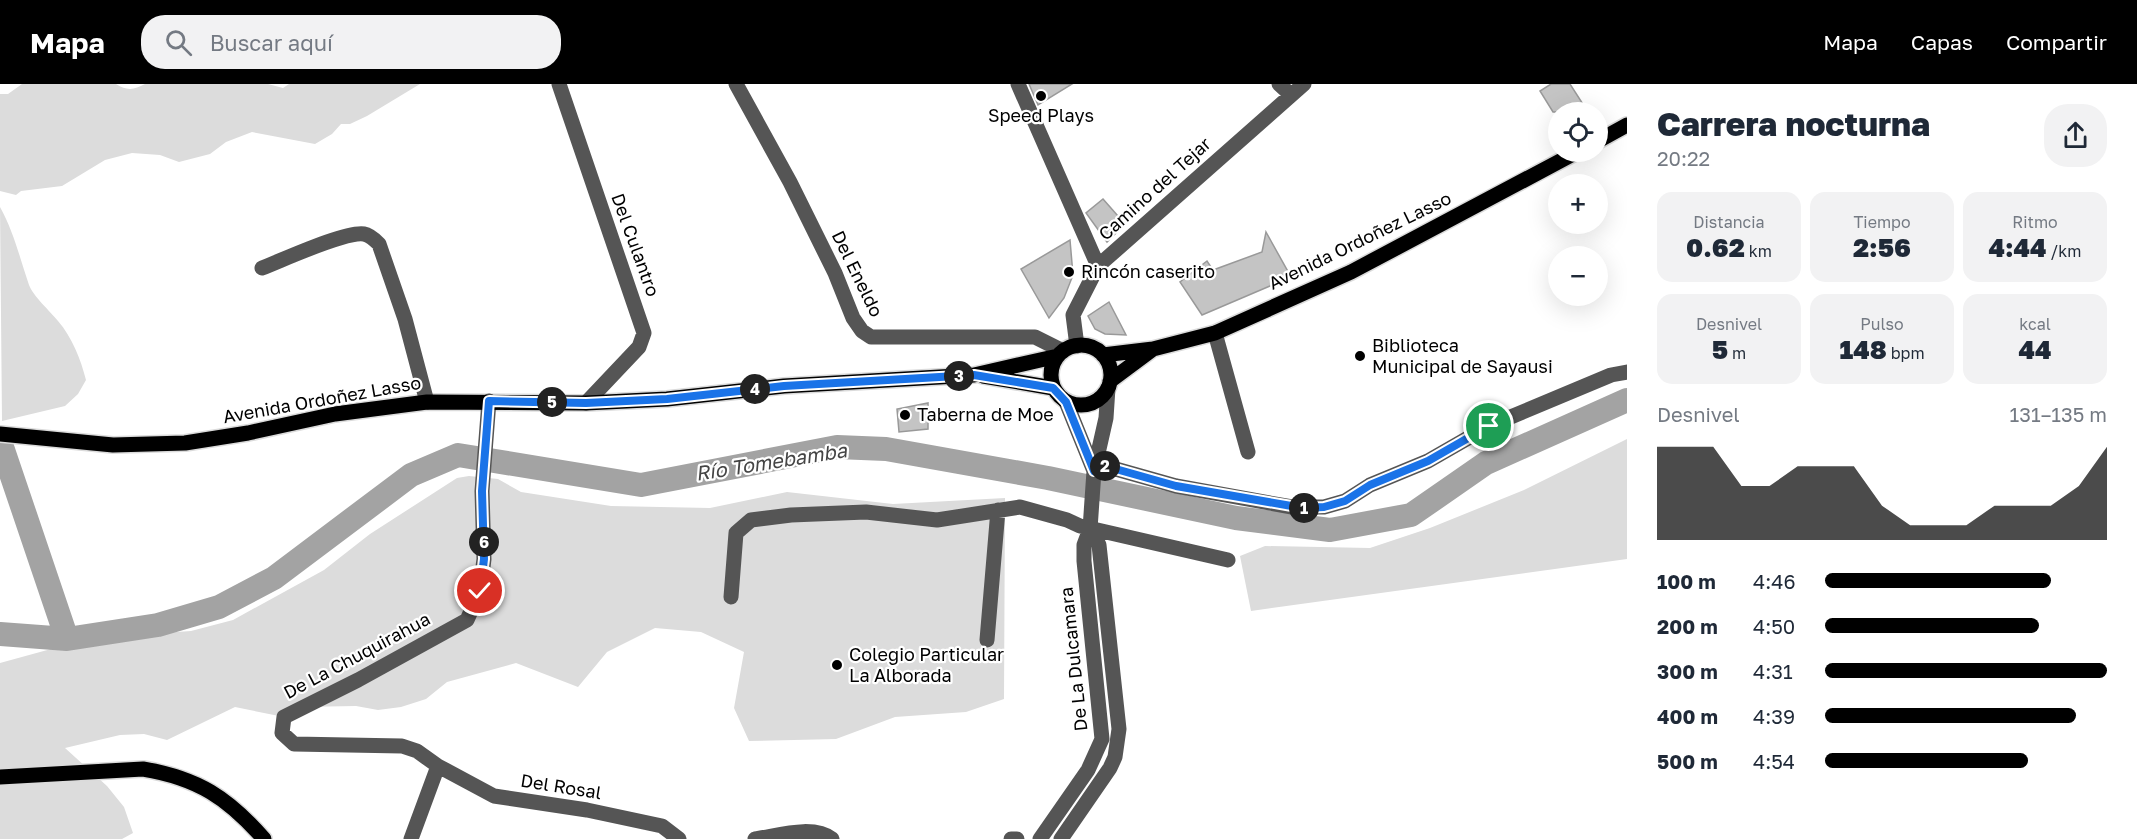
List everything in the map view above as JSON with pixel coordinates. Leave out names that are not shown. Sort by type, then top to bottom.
[{"type":"main road","points":[[1608,135],[1627,125]]},
{"type":"main road","name":"Avenida Ordoñez Lasso","points":[[1103,355],[1153,349],[1215,333],[1351,272],[1558,162]]},
{"type":"main road","points":[[1096,349],[1103,355],[1111,372],[1109,384],[1102,397],[1090,404],[1082,405],[1066,402],[1053,388],[1051,372],[1066,351],[1096,349]]},
{"type":"main road","name":"Avenida Ordoñez Lasso","points":[[1109,384],[1153,349]]},
{"type":"main road","name":"Avenida Ordoñez Lasso","points":[[0,434],[113,445],[185,443],[248,433],[335,414],[427,402],[586,403],[667,399],[784,386],[974,375],[1066,351]]},
{"type":"main road","name":"Avenida Ordoñez Lasso","points":[[974,375],[1053,388]]},
{"type":"main road","points":[[0,777],[143,769],[166,773],[194,782],[223,798],[264,839]]},
{"type":"street","name":"Del Culantro","points":[[559,84],[644,333],[639,347],[586,403]]},
{"type":"street","name":"Del Eneldo","points":[[736,84],[790,182],[835,273],[853,318],[862,331],[872,337],[1035,337],[1066,351]]},
{"type":"street","points":[[1018,84],[1050,162],[1084,229],[1098,266]]},
{"type":"street","points":[[1279,84],[1291,95]]},
{"type":"street","name":"Camino del Tejar","points":[[1066,351],[1073,315],[1098,266],[1304,84]]},
{"type":"street","points":[[262,268],[347,236],[363,234],[372,237],[379,244],[390,276],[427,402]]},
{"type":"street","points":[[1215,333],[1248,452]]},
{"type":"street","points":[[1095,470],[1292,507],[1324,507],[1345,501],[1370,485],[1428,461],[1489,426],[1611,375],[1627,372]]},
{"type":"street","name":"De La Dulcamara","points":[[1040,839],[1089,770],[1102,739],[1084,545],[1091,525],[1095,470],[1109,384]]},
{"type":"street","name":"De La Chuquirahua","points":[[438,766],[417,751],[402,746],[294,744],[282,733],[284,717],[466,620],[480,591],[484,559],[482,491],[489,401]]},
{"type":"street","name":"De La Dulcamara","points":[[1066,402],[1095,470]]},
{"type":"street","points":[[731,597],[736,533],[751,520],[847,512],[937,520],[998,510],[1028,508],[1228,560]]},
{"type":"street","points":[[987,640],[998,510]]},
{"type":"street","name":"De La Dulcamara","points":[[1062,839],[1110,768],[1115,757],[1119,729],[1099,545],[1091,525]]},
{"type":"street","points":[[411,839],[438,766]]},
{"type":"street","name":"Del Rosal","points":[[438,766],[494,796],[645,822],[662,826],[679,839]]},
{"type":"street","points":[[755,839],[808,832],[822,833],[832,839]]},
{"type":"street","points":[[1011,839],[1017,839]]},
{"type":"shaded area","points":[[22,84],[116,84],[130,89],[145,84],[268,84],[283,88],[289,84],[420,84],[367,116],[350,124],[341,124],[332,134],[315,144],[252,132],[226,142],[210,154],[179,162],[160,155],[132,153],[105,160],[62,186],[21,191],[16,195],[0,191],[0,94],[8,94]]},
{"type":"shaded area","points":[[0,207],[13,236],[29,285],[68,334],[79,357],[86,380],[78,394],[65,406],[2,421]]},
{"type":"shaded area","points":[[1627,439],[1627,559],[1251,611],[1240,556],[1265,546],[1370,548],[1430,528],[1524,490]]},
{"type":"shaded area","points":[[469,476],[498,479],[521,492],[611,506],[710,508],[787,492],[893,504],[1005,498],[1004,699],[966,712],[895,717],[836,739],[749,741],[734,708],[744,652],[701,632],[655,628],[607,652],[578,687],[516,663],[447,682],[426,699],[401,707],[378,710],[356,706],[299,707],[284,717],[235,707],[167,740],[144,734],[120,735],[65,748],[107,786],[124,807],[133,833],[122,839],[0,839],[0,663],[91,638],[191,631],[233,620],[324,570],[370,534],[457,478]]},
{"type":"building","name":"Speed Plays","points":[[1029,84],[1072,84],[1038,105]]},
{"type":"building","points":[[1551,84],[1570,84],[1582,102],[1548,102],[1548,104],[1540,91]]},
{"type":"building","points":[[1103,199],[1125,224],[1107,242],[1086,213]]},
{"type":"building","points":[[1266,232],[1291,277],[1202,315],[1180,282],[1207,261],[1213,270],[1262,252]]},
{"type":"building","points":[[1070,240],[1073,275],[1064,298],[1049,318],[1021,269]]},
{"type":"building","points":[[1109,302],[1126,335],[1105,334],[1095,329],[1088,316]]},
{"type":"building","points":[[928,403],[928,429],[899,432],[897,409]]},
{"type":"waterway","name":"Río Tomebamba","points":[[0,634],[67,639],[158,625],[219,607],[274,578],[411,475],[458,455],[641,485],[837,447],[886,449],[1048,478],[1236,518],[1330,530],[1411,515],[1486,463],[1627,400]]},
{"type":"waterway","points":[[0,441],[67,639]]},
{"type":"place","name":"Speed Plays","points":[[1041,96]]},
{"type":"place","name":"Rincón caserito","points":[[1069,272]]},
{"type":"place","name":"Biblioteca Municipal de Sayausi","points":[[1360,356]]},
{"type":"place","name":"Taberna de Moe","points":[[905,415]]},
{"type":"place","name":"Colegio Particular La Alborada","points":[[837,665]]},
{"type":"route","points":[[480,591],[484,559],[482,491],[489,401],[586,403],[667,399],[784,386],[974,375],[1053,388],[1066,402],[1094,471],[1098,464],[1176,486],[1303,508],[1324,507],[1345,501],[1370,485],[1428,461],[1489,426]]}]
